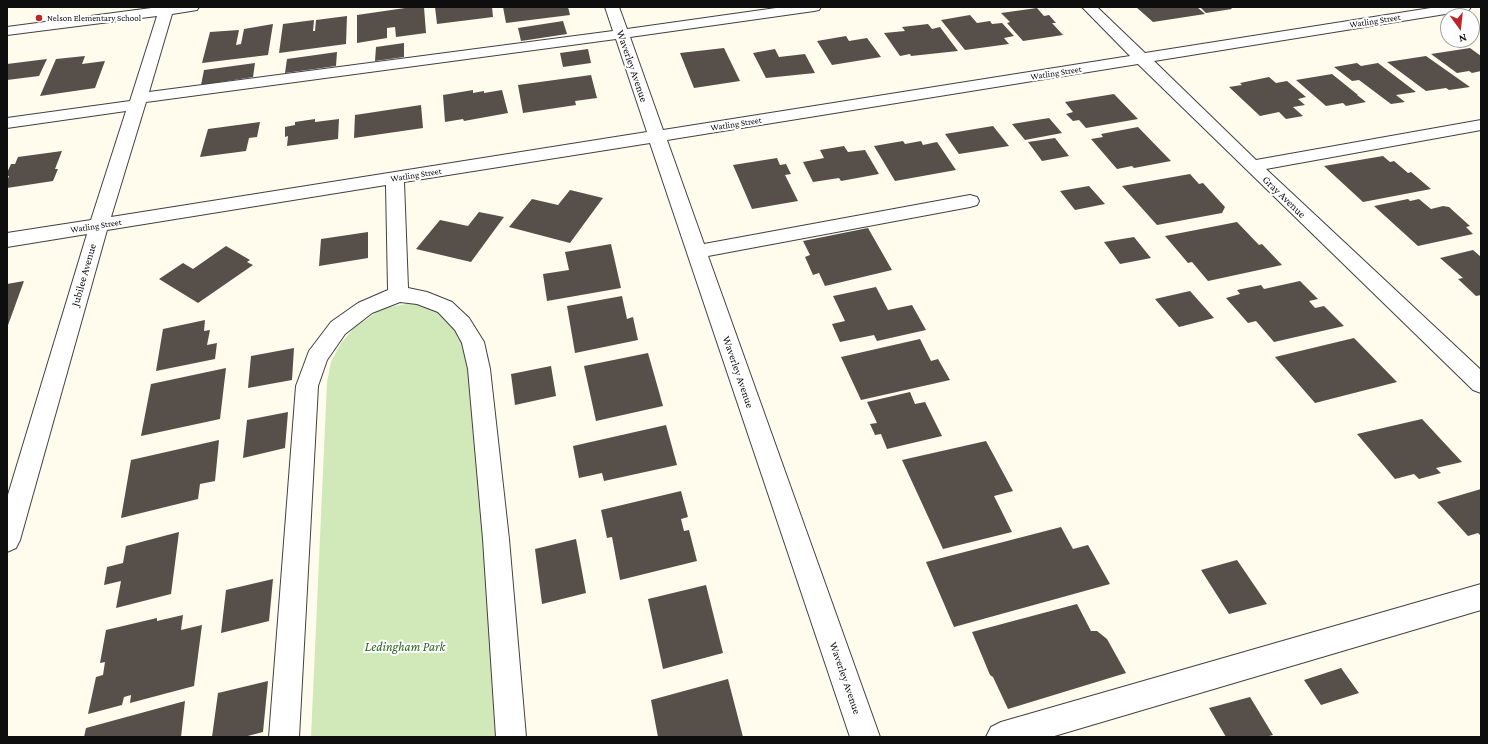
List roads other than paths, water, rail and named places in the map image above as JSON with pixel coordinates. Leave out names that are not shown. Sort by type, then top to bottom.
[{"type":"street","points":[[7,31],[192,7]]},
{"type":"street","name":"Waverley Avenue","points":[[612,7],[865,737]]},
{"type":"street","points":[[7,123],[137,102],[814,7]]},
{"type":"street","name":"Gray Avenue","points":[[1089,7],[1252,166],[1481,384]]},
{"type":"street","name":"Watling Street","points":[[7,240],[1464,7]]},
{"type":"street","name":"Jubilee Avenue","points":[[7,540],[100,225],[166,10]]},
{"type":"street","points":[[1252,166],[1481,124]]},
{"type":"street","points":[[395,178],[398,294]]},
{"type":"street","points":[[696,252],[970,201]]},
{"type":"street","points":[[284,737],[307,386],[317,357],[338,328],[365,308],[398,294],[420,297],[445,307],[462,324],[474,342],[479,369],[496,539],[511,737]]},
{"type":"street","points":[[1001,737],[1481,596]]},
{"type":"place","name":"Nelson Elementary School","points":[[39,18]]},
{"type":"park label","name":"Ledingham Park","points":[[405,647]]}]
